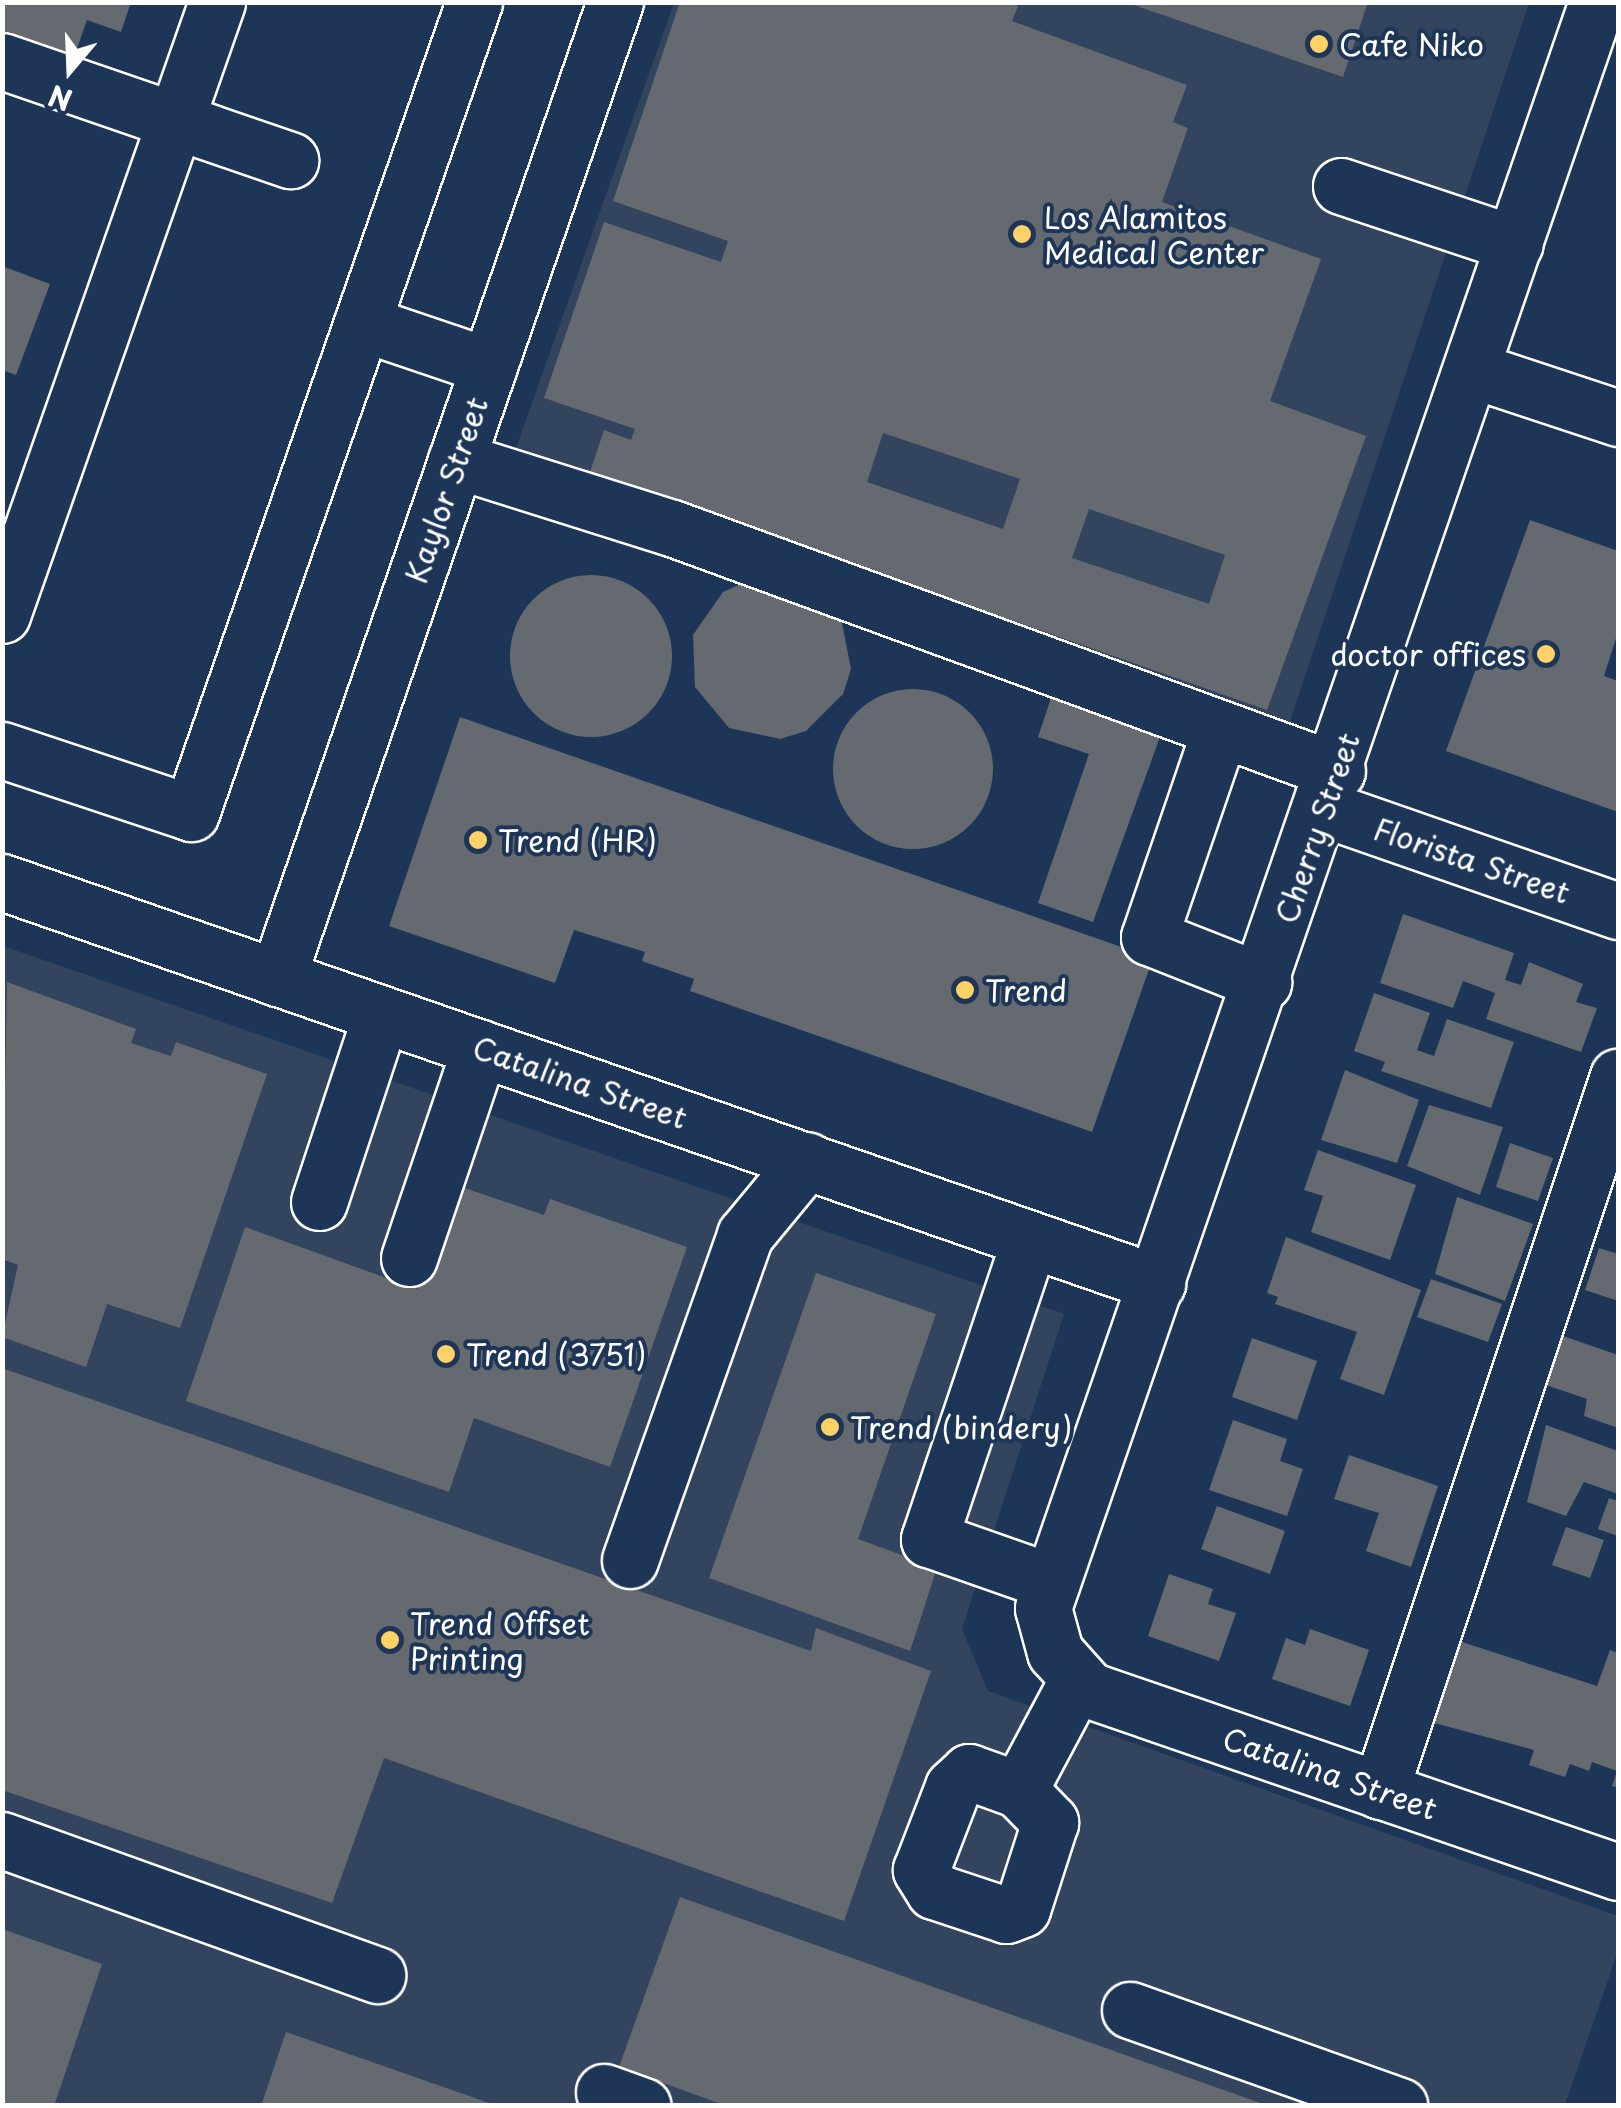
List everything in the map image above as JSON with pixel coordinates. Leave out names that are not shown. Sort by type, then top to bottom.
[{"type":"street","points":[[6,594],[217,2]]},
{"type":"street","points":[[2,750],[191,813],[474,2]]},
{"type":"street","name":"Kaylor Street","points":[[277,978],[616,2]]},
{"type":"street","name":"Cherry Street","points":[[1067,1666],[1043,1608],[1331,790],[1597,2]]},
{"type":"street","points":[[2,62],[290,160]]},
{"type":"street","points":[[1340,186],[1515,244]]},
{"type":"street","points":[[362,323],[489,366]]},
{"type":"street","points":[[1473,370],[1618,418]]},
{"type":"street","name":"Florista Street","points":[[456,460],[672,528],[1220,730],[1331,790],[1618,911]]},
{"type":"street","points":[[1220,730],[1148,936],[1264,982]]},
{"type":"street","name":"Catalina Street","points":[[2,882],[1157,1283]]},
{"type":"street","points":[[319,1202],[381,1014]]},
{"type":"street","points":[[409,1258],[480,1048]]},
{"type":"street","points":[[1380,1790],[1618,1078]]},
{"type":"street","points":[[630,1560],[745,1236],[807,1160]]},
{"type":"street","points":[[1030,1239],[929,1539],[1052,1582]]},
{"type":"street","points":[[1020,1790],[1067,1666]]},
{"type":"street","name":"Catalina Street","points":[[1067,1666],[1089,1690],[1618,1872]]},
{"type":"street","points":[[2,1840],[377,1975]]},
{"type":"street","points":[[1130,2010],[1398,2106]]},
{"type":"shaded area","name":"Los Alamitos Medical Center","points":[[674,3],[1529,3],[1288,727],[510,465]]},
{"type":"shaded area","points":[[3,946],[1064,1314],[962,1629],[988,1691],[1618,1916],[1618,1951],[1565,2105],[3,2106]]},
{"type":"building","points":[[2,2],[131,2],[121,32],[87,20],[74,57],[2,32]]},
{"type":"building","name":"Los Alamitos Medical Center","points":[[680,2],[1009,2],[1018,6],[1012,21],[1187,85],[1173,122],[1188,128],[1162,202],[1321,259],[1270,401],[1366,436],[1267,710],[590,472],[604,430],[631,440],[635,429],[544,398],[604,222],[721,262],[728,241],[613,201]],"holes":[[[883,433],[1020,479],[1003,529],[867,482]],[[1089,509],[1225,555],[1209,604],[1072,558]]]},
{"type":"building","points":[[1125,2],[1368,2],[1343,77]]},
{"type":"building","points":[[2,266],[50,284],[16,375],[2,370]]},
{"type":"building","name":"doctor offices","points":[[1530,520],[1618,551],[1618,632],[1604,676],[1618,681],[1618,812],[1446,751]]},
{"type":"building","points":[[591,575],[622,582],[648,599],[665,625],[672,656],[665,687],[648,713],[622,730],[591,737],[560,730],[534,713],[517,687],[510,656],[517,625],[534,599],[560,582]]},
{"type":"building","points":[[747,581],[841,618],[851,669],[843,694],[806,731],[780,739],[729,728],[695,687],[693,635],[723,592]]},
{"type":"building","points":[[1055,686],[1165,723],[1093,922],[1038,903],[1089,754],[1038,737]]},
{"type":"building","points":[[913,689],[944,695],[970,712],[987,738],[993,769],[987,800],[970,826],[944,843],[913,849],[882,843],[856,826],[839,800],[833,769],[839,738],[856,712],[882,695]]},
{"type":"building","points":[[460,717],[1153,958],[1092,1132],[690,991],[694,979],[642,961],[645,952],[574,930],[555,983],[389,926]]},
{"type":"building","points":[[1403,914],[1514,953],[1505,980],[1521,985],[1529,962],[1583,984],[1576,1002],[1597,1008],[1581,1052],[1486,1019],[1495,993],[1463,981],[1453,1008],[1380,983]]},
{"type":"building","points":[[7,982],[136,1029],[131,1043],[171,1056],[176,1042],[267,1074],[180,1328],[107,1304],[86,1367],[2,1337],[18,1265],[2,1259]]},
{"type":"building","points":[[1374,993],[1430,1013],[1417,1050],[1434,1056],[1447,1019],[1514,1042],[1491,1108],[1381,1071],[1385,1062],[1354,1051]]},
{"type":"building","points":[[1345,1070],[1419,1100],[1397,1163],[1321,1140]]},
{"type":"building","points":[[1429,1105],[1503,1127],[1480,1195],[1407,1166]]},
{"type":"building","points":[[1510,1143],[1553,1158],[1538,1201],[1496,1187]]},
{"type":"building","points":[[1318,1150],[1416,1185],[1390,1260],[1311,1232],[1323,1196],[1304,1190]]},
{"type":"building","points":[[453,1184],[544,1215],[550,1199],[687,1247],[610,1467],[474,1418],[449,1492],[186,1401],[245,1227],[417,1289]]},
{"type":"building","points":[[1457,1197],[1533,1224],[1505,1301],[1435,1274]]},
{"type":"building","points":[[1286,1237],[1421,1290],[1384,1395],[1340,1379],[1357,1332],[1275,1304],[1278,1297],[1267,1293]]},
{"type":"building","points":[[1599,1248],[1618,1254],[1618,1301],[1585,1290]]},
{"type":"building","name":"Trend (bindery)","points":[[816,1273],[936,1314],[858,1539],[937,1568],[910,1651],[709,1578]]},
{"type":"building","points":[[1431,1279],[1502,1304],[1488,1342],[1417,1317]]},
{"type":"building","points":[[1563,1336],[1618,1355],[1618,1428],[1584,1416],[1587,1399],[1546,1385]]},
{"type":"building","points":[[1252,1338],[1317,1361],[1297,1420],[1232,1397]]},
{"type":"building","name":"Trend Offset Printing","points":[[2,1368],[811,1651],[816,1628],[931,1671],[844,1921],[384,1758],[332,1903],[2,1790]]},
{"type":"building","points":[[1233,1420],[1287,1439],[1280,1461],[1303,1469],[1287,1516],[1209,1490]]},
{"type":"building","points":[[1546,1425],[1618,1451],[1618,1494],[1584,1482],[1566,1516],[1527,1502]]},
{"type":"building","points":[[1349,1455],[1438,1486],[1411,1567],[1366,1551],[1379,1513],[1334,1499]]},
{"type":"building","points":[[1609,1498],[1618,1501],[1618,1536],[1598,1529]]},
{"type":"building","points":[[1217,1506],[1285,1531],[1270,1574],[1201,1549]]},
{"type":"building","points":[[1566,1527],[1604,1540],[1590,1578],[1552,1565]]},
{"type":"building","points":[[1169,1574],[1213,1589],[1208,1604],[1236,1613],[1219,1661],[1148,1636]]},
{"type":"building","points":[[1310,1629],[1369,1650],[1350,1706],[1272,1679],[1286,1638],[1305,1645]]},
{"type":"building","points":[[1456,1640],[1597,1686],[1610,1650],[1618,1653],[1618,1788],[1612,1786],[1617,1771],[1592,1762],[1589,1771],[1570,1764],[1565,1777],[1529,1765],[1534,1750],[1427,1721]]},
{"type":"building","points":[[680,1897],[1266,2106],[727,2106],[619,2067]]},
{"type":"building","points":[[2,1929],[102,1964],[54,2106],[2,2106]]},
{"type":"building","points":[[286,2032],[495,2105],[261,2106]]},
{"type":"place","name":"Cafe Niko","points":[[1319,44]]},
{"type":"place","name":"Los Alamitos Medical Center","points":[[1022,234]]},
{"type":"place","name":"doctor offices","points":[[1546,654]]},
{"type":"place","name":"Trend (HR)","points":[[478,840]]},
{"type":"place","name":"Trend","points":[[965,990]]},
{"type":"place","name":"Trend (3751)","points":[[446,1354]]},
{"type":"place","name":"Trend (bindery)","points":[[830,1427]]},
{"type":"place","name":"Trend Offset Printing","points":[[390,1640]]}]
